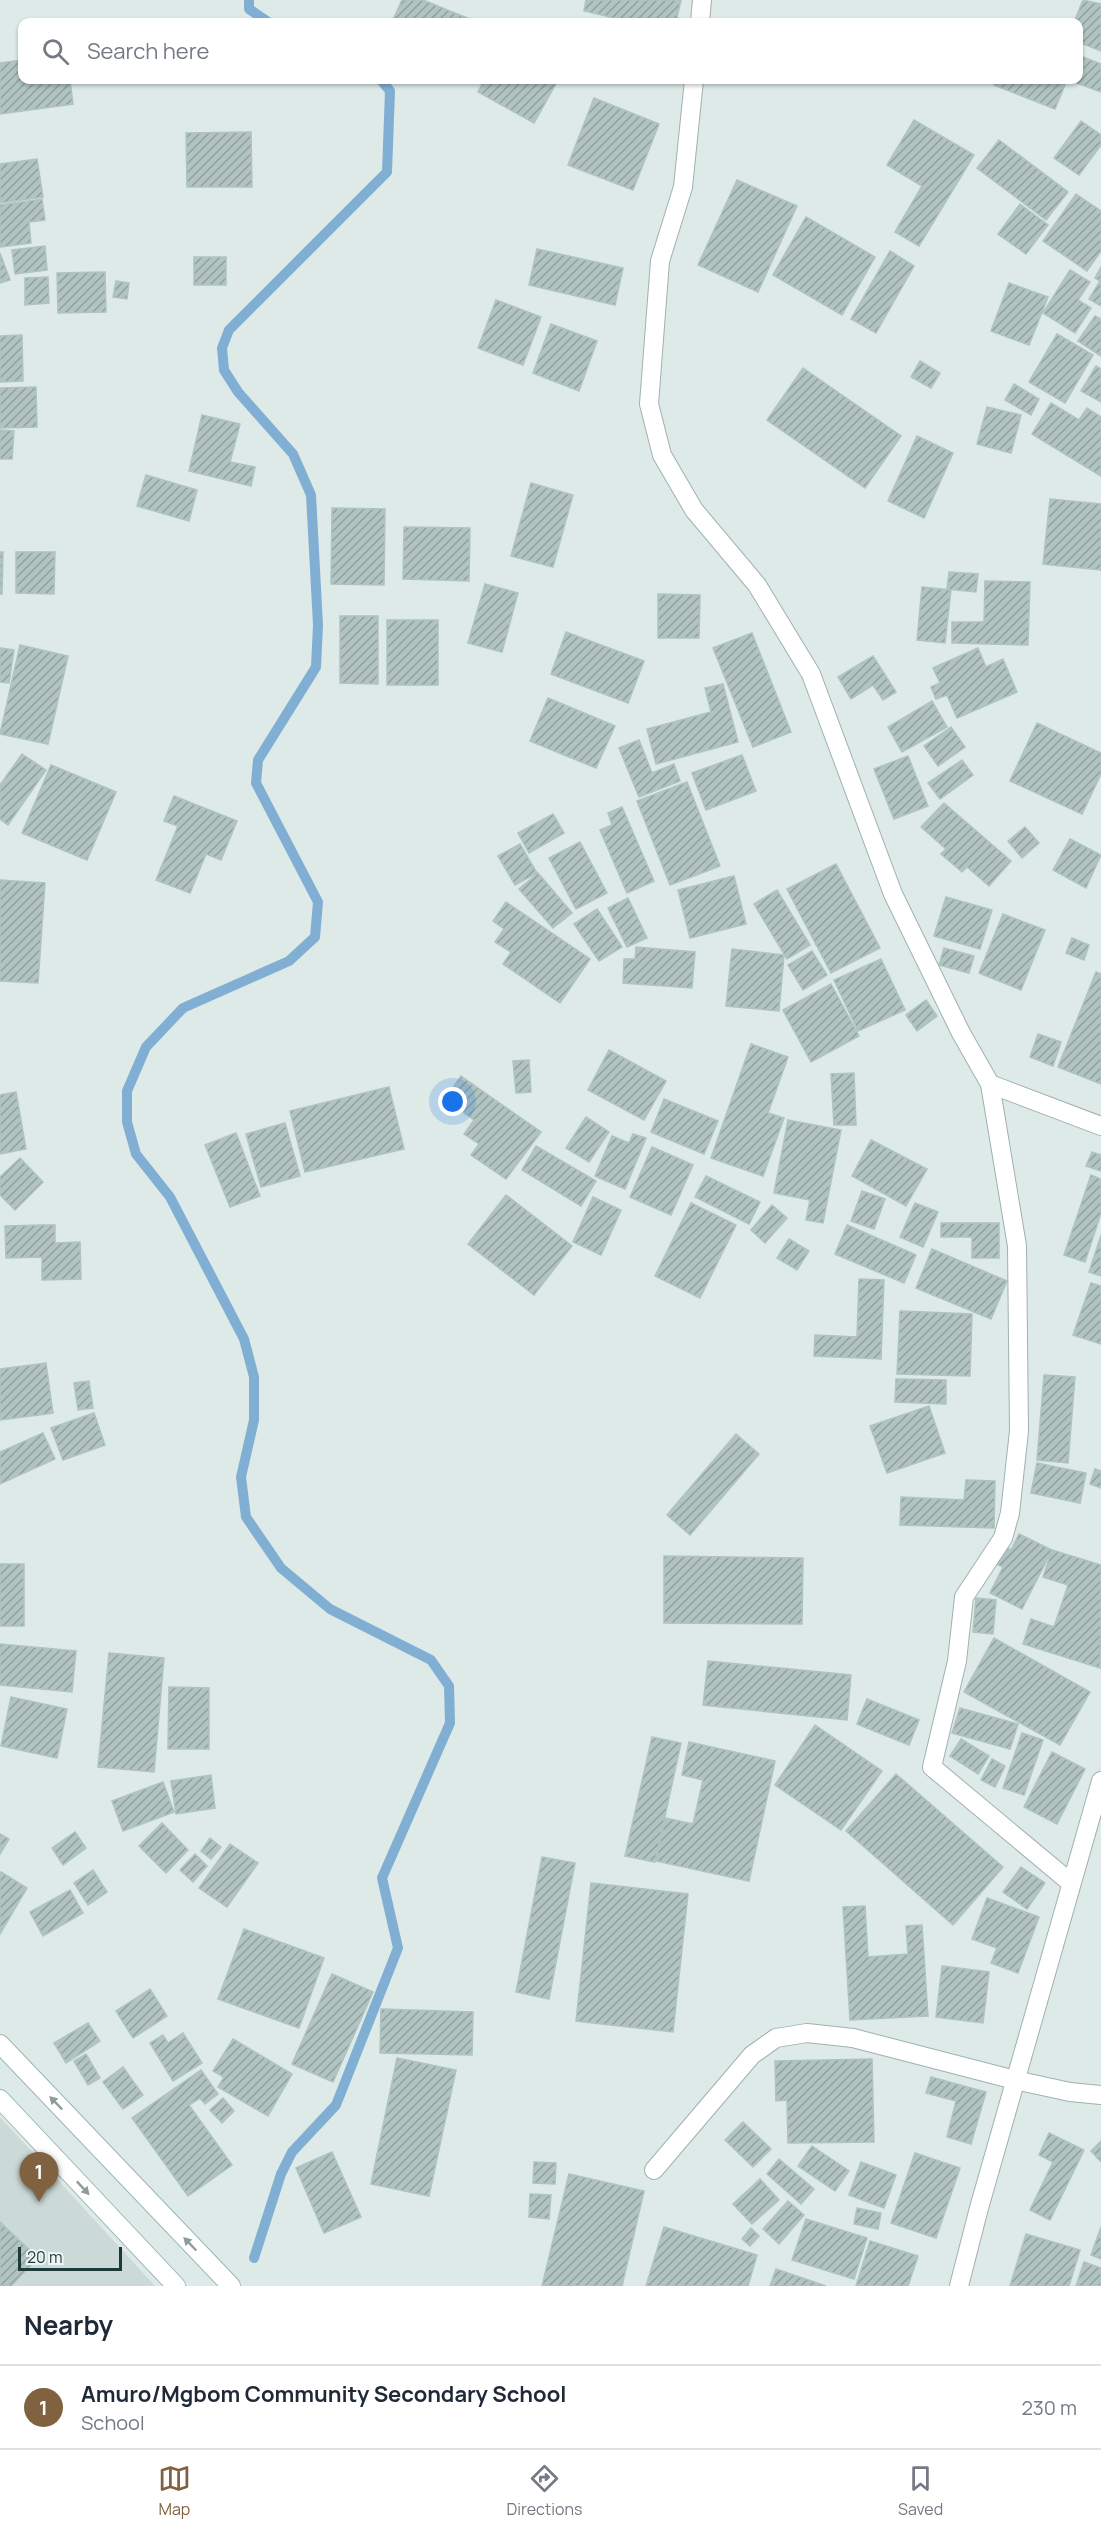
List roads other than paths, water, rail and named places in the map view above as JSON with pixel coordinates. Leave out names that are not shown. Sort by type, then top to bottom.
[{"type":"street","points":[[700,18],[702,0]]},
{"type":"street","points":[[694,84],[683,187],[660,261],[649,404],[662,455],[694,510],[757,585],[811,674],[893,894],[961,1033],[990,1084],[1017,1246],[1019,1431],[1010,1514],[1003,1538],[964,1596],[957,1661],[932,1767],[1071,1883]]},
{"type":"street","points":[[990,1084],[1101,1126]]},
{"type":"street","points":[[959,2286],[1015,2080],[1101,1781]]},
{"type":"street","points":[[654,2170],[752,2055],[776,2038],[807,2033],[853,2038],[1015,2080],[1070,2092],[1101,2095]]},
{"type":"street","points":[[0,2044],[231,2286]]},
{"type":"street","points":[[0,2099],[176,2286]]},
{"type":"waterway","points":[[249,0],[249,9],[262,18]]},
{"type":"waterway","points":[[254,2258],[281,2174],[292,2152],[336,2105],[398,1948],[382,1878],[450,1723],[449,1686],[431,1660],[330,1609],[281,1568],[246,1517],[241,1477],[254,1420],[254,1377],[244,1339],[170,1197],[136,1154],[127,1122],[127,1091],[146,1047],[183,1008],[289,961],[315,937],[318,902],[256,783],[258,760],[316,667],[318,625],[311,495],[293,454],[238,392],[224,370],[222,348],[229,330],[387,172],[390,91],[384,84]]},
{"type":"place","name":"Amuro/Mgbom Community Secondary School","points":[[39,2202]]}]
